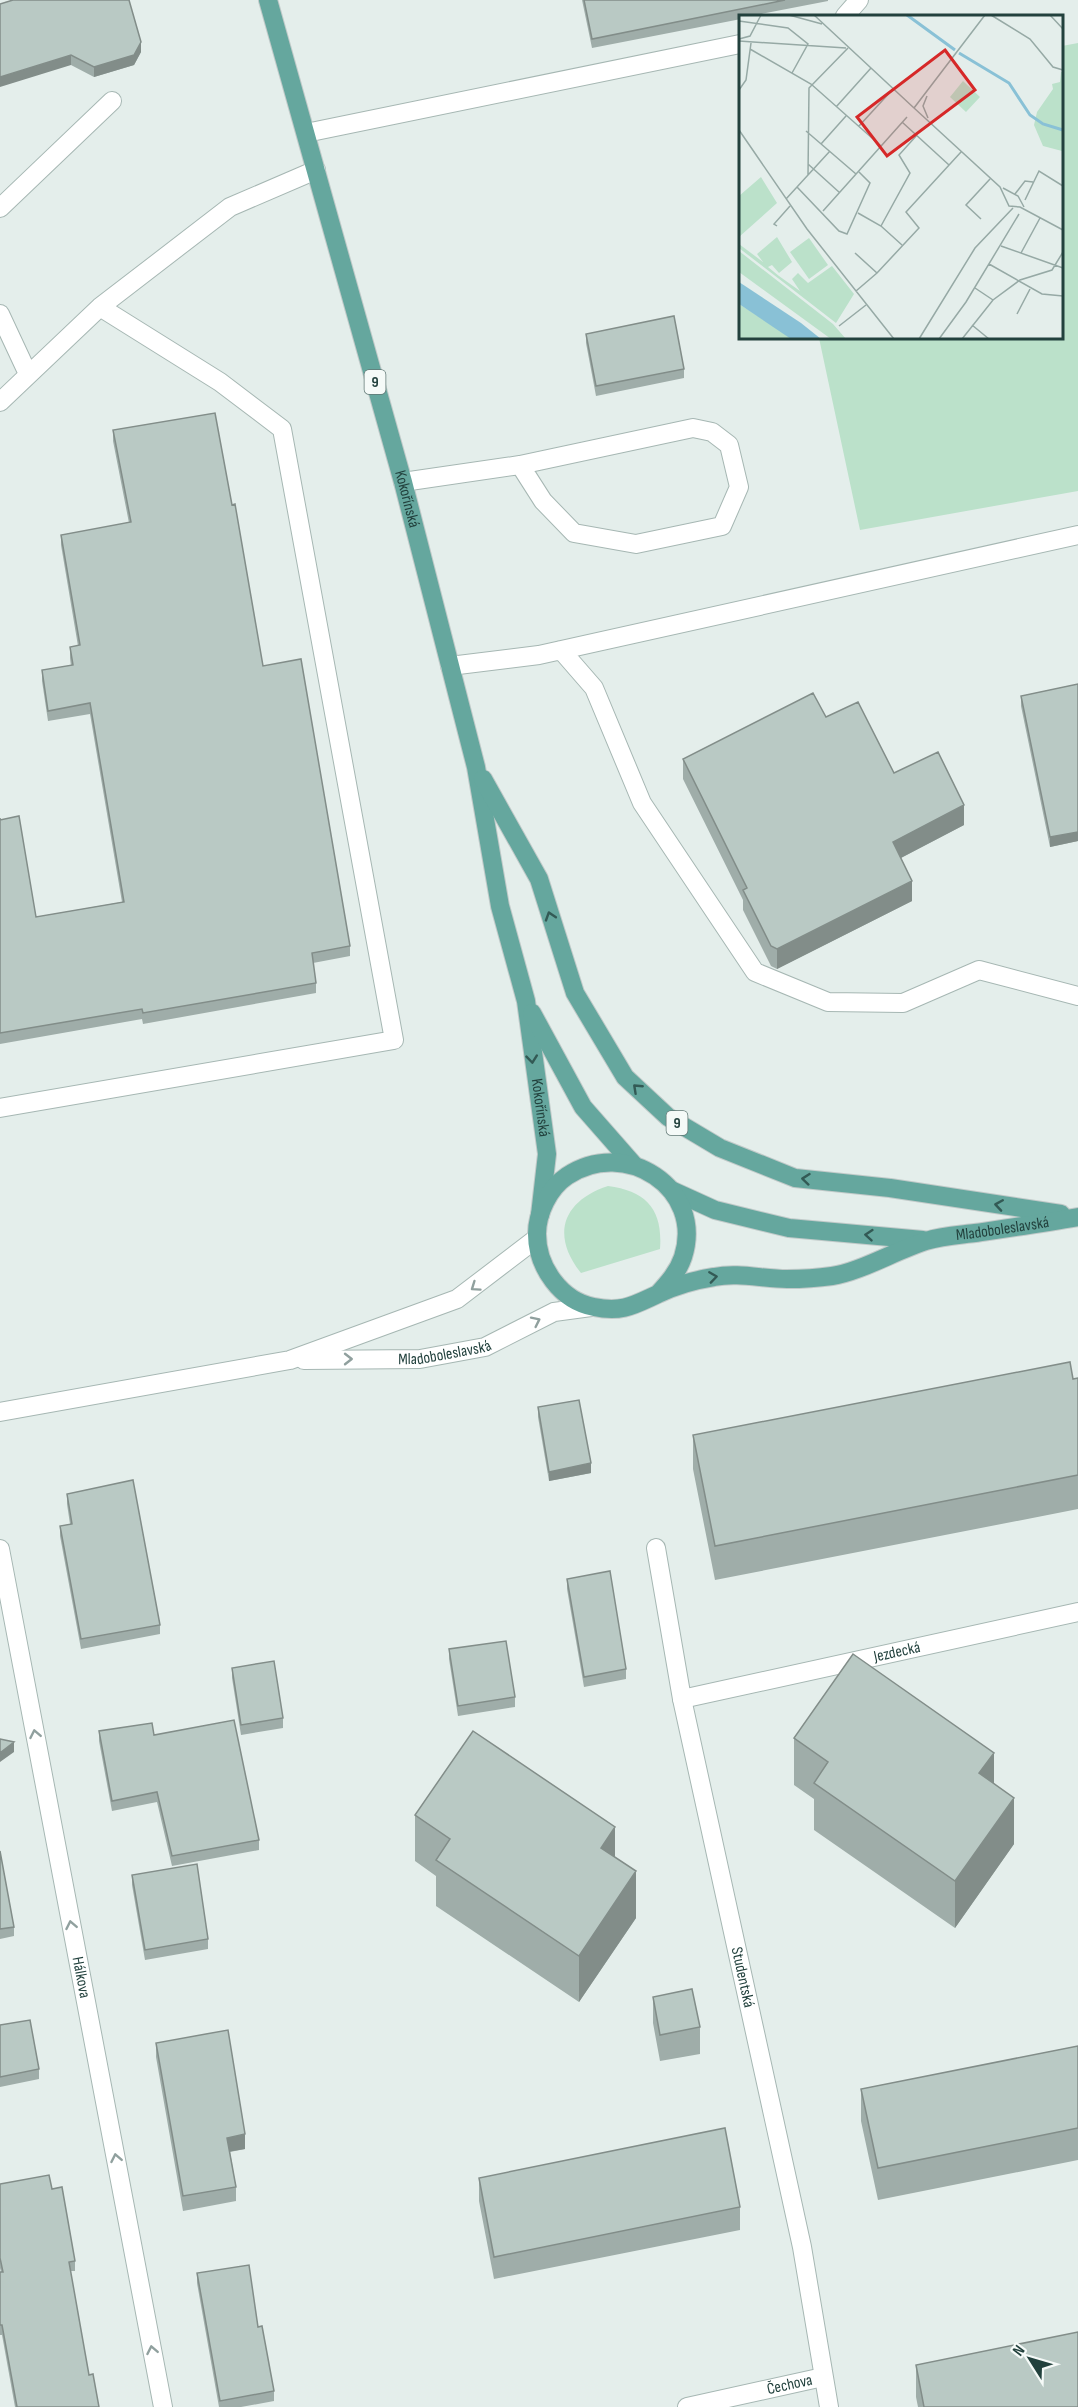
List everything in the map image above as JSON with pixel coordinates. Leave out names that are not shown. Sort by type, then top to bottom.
[{"type":"main road","name":"Kokořínská","points":[[268,0],[403,482],[476,767],[500,906],[526,1000],[547,1154],[540,1215]]},
{"type":"main road","name":"9","points":[[476,767],[539,879],[575,993],[625,1077],[668,1117],[720,1148],[795,1178],[890,1188],[1078,1217]]},
{"type":"main road","name":"Kokořínská","points":[[526,1000],[583,1107],[633,1164]]},
{"type":"main road","name":"Mladoboleslavská","points":[[657,1294],[673,1277],[683,1256],[686,1233],[682,1210],[671,1190],[654,1173],[633,1164],[610,1161],[587,1165],[566,1176],[550,1193],[540,1215],[537,1238],[542,1261],[553,1281],[570,1297],[591,1307],[614,1310],[637,1305],[657,1294],[688,1282],[718,1276],[787,1279],[835,1276],[928,1240],[1078,1217]]},
{"type":"main road","name":"Mladoboleslavská","points":[[671,1190],[715,1210],[789,1228],[928,1240]]},
{"type":"street","points":[[846,15],[859,0]]},
{"type":"street","points":[[306,133],[739,44]]},
{"type":"street","points":[[0,208],[112,101]]},
{"type":"street","points":[[0,402],[100,307],[230,207],[316,170]]},
{"type":"street","points":[[0,1108],[394,1040],[282,429],[220,382],[100,307]]},
{"type":"street","points":[[0,314],[28,374]]},
{"type":"street","points":[[403,482],[520,465],[693,428],[712,432],[729,445],[740,487],[722,526],[636,544],[574,533],[543,501],[520,465]]},
{"type":"street","points":[[450,666],[561,650],[1078,535]]},
{"type":"street","points":[[561,650],[594,688],[642,803],[755,972],[828,1002],[903,1003],[979,970],[1078,996]]},
{"type":"street","name":"Mladoboleslavská","points":[[290,1360],[457,1299],[537,1238]]},
{"type":"street","name":"Mladoboleslavská","points":[[0,1412],[290,1360],[420,1359],[485,1347],[554,1312],[591,1307]]},
{"type":"street","name":"Studentská","points":[[656,1548],[682,1698],[802,2247],[830,2407]]},
{"type":"street","name":"Hálkova","points":[[0,1549],[163,2407]]},
{"type":"street","name":"Jezdecká","points":[[682,1698],[1078,1612]]},
{"type":"street","name":"Čechova","points":[[687,2407],[823,2377]]},
{"type":"green space","points":[[1078,43],[1078,491],[860,530],[819,339],[1063,339],[1063,46]]},
{"type":"green space","points":[[608,1186],[633,1192],[650,1205],[659,1223],[660,1249],[581,1273],[566,1246],[564,1233],[566,1221],[571,1210],[580,1201]]},
{"type":"building","points":[[13,0],[129,0],[141,42],[134,55],[94,67],[71,55],[0,77],[0,4]]},
{"type":"building","points":[[584,0],[785,0],[592,39]]},
{"type":"building","points":[[674,316],[684,369],[596,386],[586,334]]},
{"type":"building","points":[[215,413],[232,505],[235,504],[263,666],[301,659],[350,946],[312,953],[316,983],[143,1013],[142,1009],[0,1033],[0,820],[19,816],[36,917],[124,902],[90,703],[48,711],[42,670],[73,665],[70,647],[80,645],[61,535],[131,522],[113,430]]},
{"type":"building","points":[[1078,684],[1078,832],[1050,837],[1021,696]]},
{"type":"building","points":[[813,693],[826,717],[858,702],[894,773],[938,752],[964,805],[893,842],[912,881],[777,949],[771,946],[743,890],[747,888],[683,759]]},
{"type":"building","points":[[1070,1362],[1073,1379],[1078,1378],[1078,1475],[715,1546],[693,1435]]},
{"type":"building","points":[[579,1400],[591,1463],[549,1472],[538,1407]]},
{"type":"building","points":[[133,1480],[160,1625],[81,1639],[60,1526],[72,1524],[67,1494]]},
{"type":"building","points":[[610,1571],[626,1669],[584,1677],[567,1579]]},
{"type":"building","points":[[506,1641],[515,1697],[458,1706],[449,1649]]},
{"type":"building","points":[[853,1654],[994,1753],[979,1773],[1014,1798],[955,1881],[814,1783],[828,1762],[794,1738]]},
{"type":"building","points":[[274,1661],[283,1718],[241,1725],[232,1668]]},
{"type":"building","points":[[234,1720],[259,1840],[172,1856],[157,1792],[112,1801],[99,1731],[152,1723],[154,1735]]},
{"type":"building","points":[[473,1731],[615,1827],[601,1848],[636,1871],[579,1956],[436,1860],[450,1839],[415,1815]]},
{"type":"building","points":[[0,1739],[14,1742],[0,1753]]},
{"type":"building","points":[[0,1851],[14,1927],[0,1929]]},
{"type":"building","points":[[197,1864],[208,1939],[145,1950],[132,1875]]},
{"type":"building","points":[[692,1989],[700,2027],[660,2035],[653,1997]]},
{"type":"building","points":[[30,2020],[39,2069],[0,2077],[0,2025]]},
{"type":"building","points":[[228,2030],[245,2134],[227,2138],[236,2187],[183,2196],[156,2043]]},
{"type":"building","points":[[1078,2046],[1078,2128],[878,2168],[861,2089]]},
{"type":"building","points":[[725,2128],[740,2207],[494,2257],[479,2178]]},
{"type":"building","points":[[49,2175],[52,2189],[62,2187],[75,2261],[69,2262],[89,2375],[93,2374],[99,2407],[17,2407],[2,2325],[0,2325],[0,2272],[3,2272],[0,2258],[0,2184]]},
{"type":"building","points":[[249,2265],[258,2327],[262,2326],[274,2391],[220,2401],[197,2273]]},
{"type":"building","points":[[1078,2332],[1078,2407],[924,2407],[916,2365]]}]
